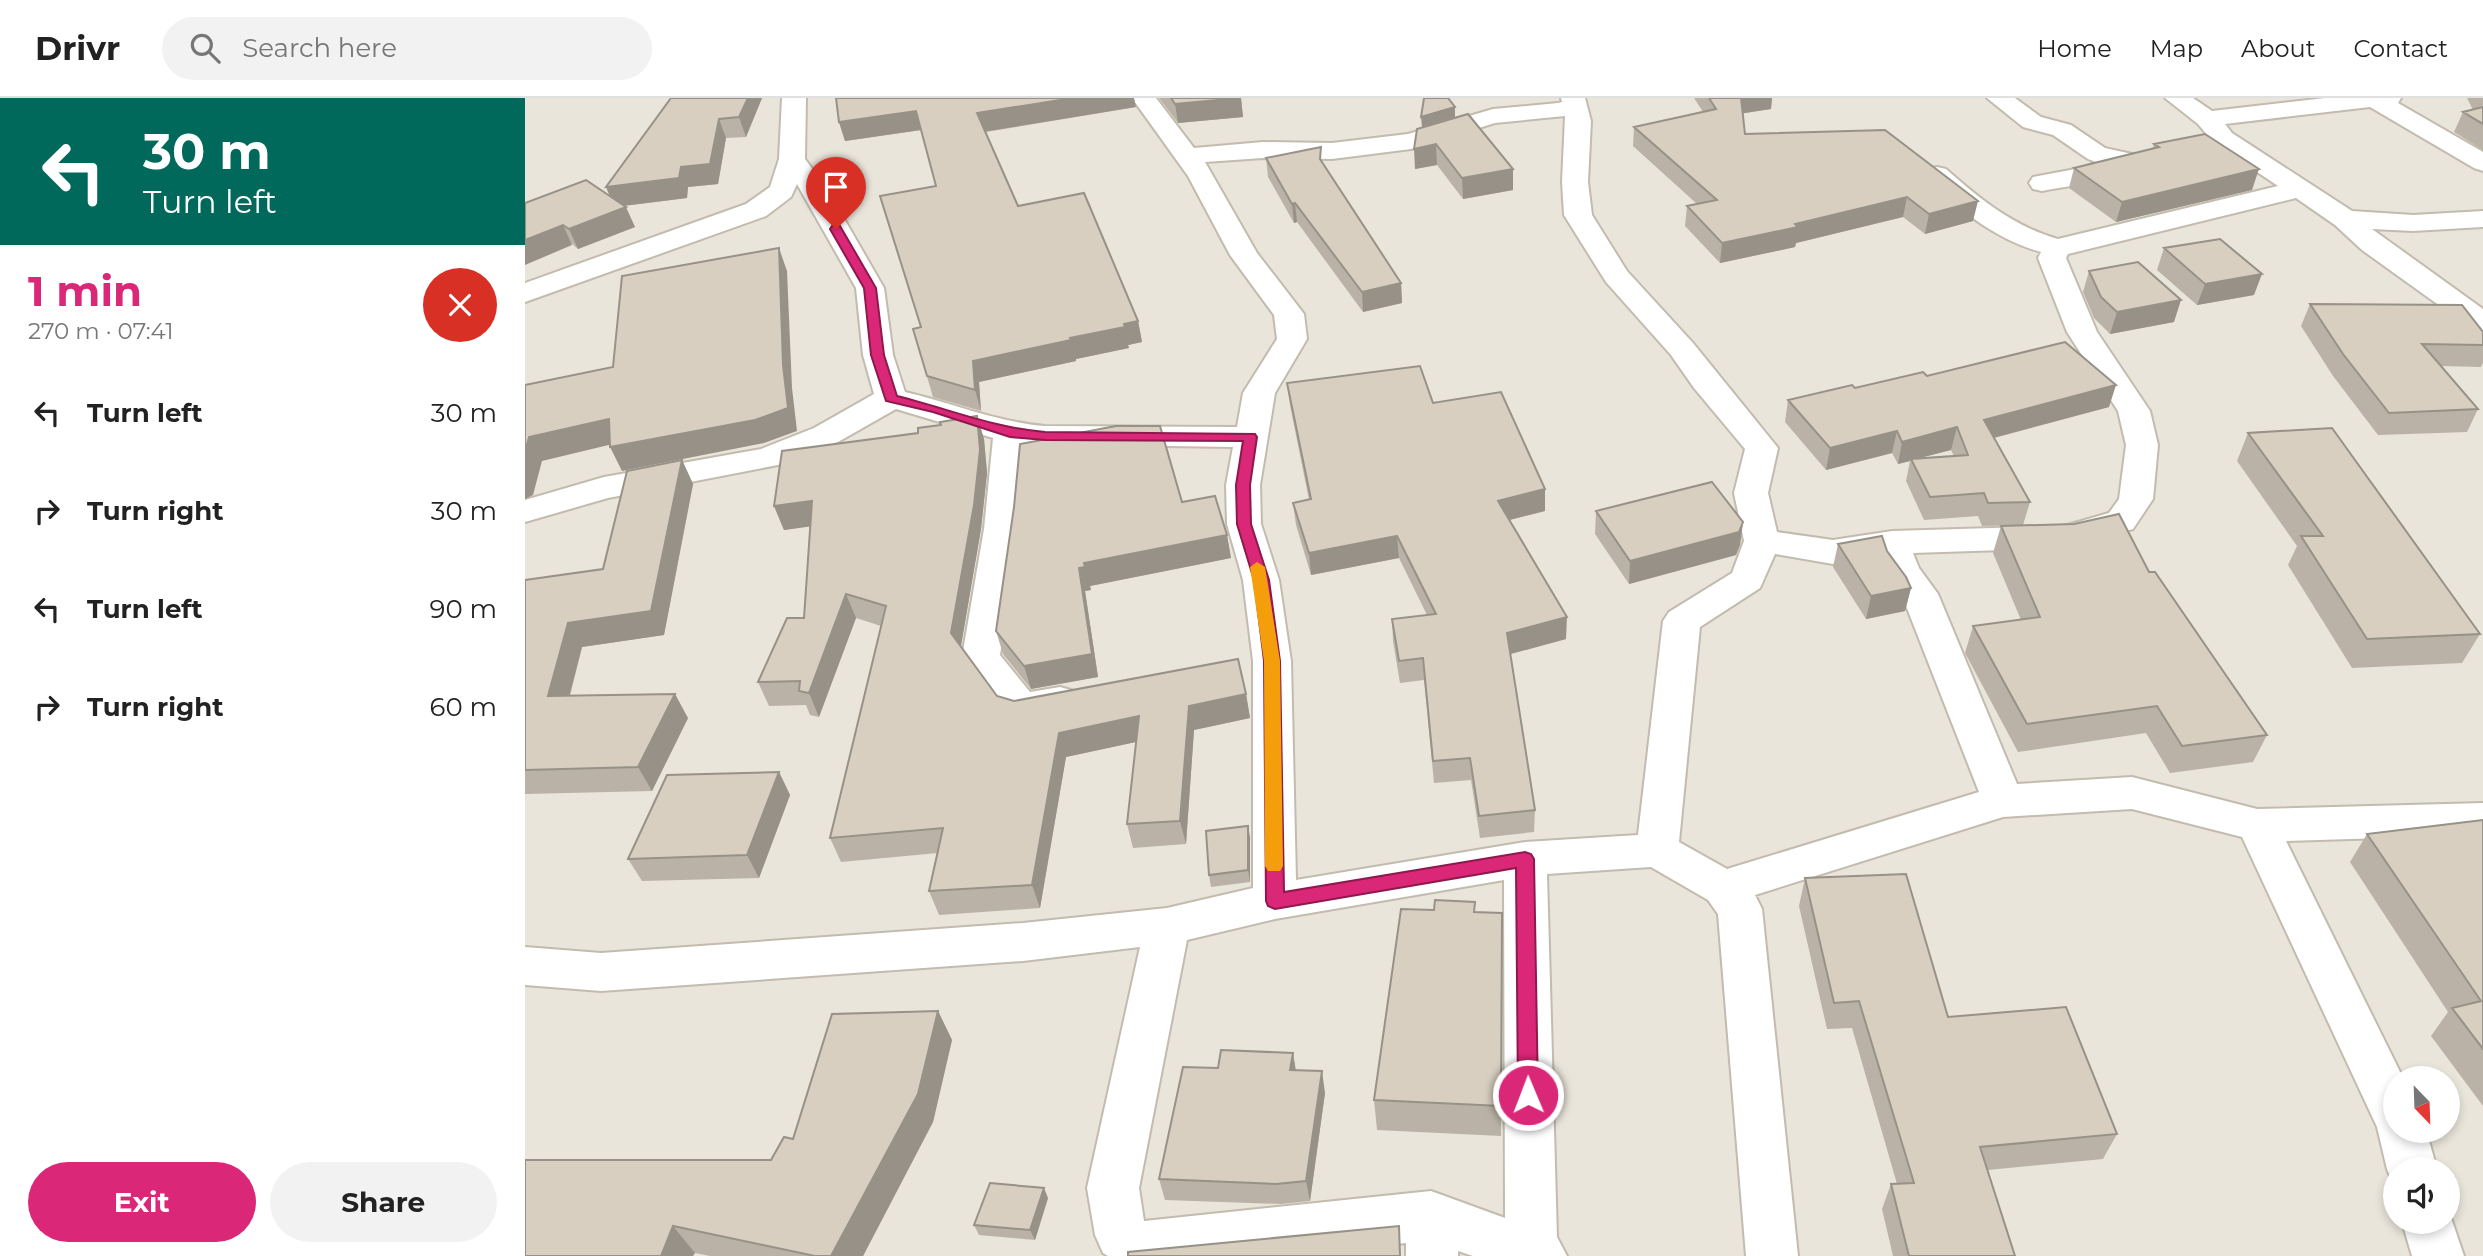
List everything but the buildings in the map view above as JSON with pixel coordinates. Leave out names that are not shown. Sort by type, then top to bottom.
[{"type":"street","points":[[525,293],[756,210],[782,191],[792,159],[794,98]]},
{"type":"street","points":[[1144,98],[1201,175],[1244,255],[1289,314],[1292,339],[1259,393],[1243,485],[1244,524],[1261,580],[1272,661],[1275,901]]},
{"type":"street","points":[[1999,98],[2032,122],[2062,130],[2097,155],[2136,156],[2093,173],[2042,183]]},
{"type":"street","points":[[2177,98],[2209,133],[2344,219],[2372,244],[2483,323]]},
{"type":"street","points":[[2209,133],[2382,99],[2483,163]]},
{"type":"street","points":[[1187,156],[1263,150],[1332,151],[1411,141],[1493,116],[1561,110],[1574,101],[1579,121],[1575,183],[1578,215],[1616,276],[1682,349],[1705,381],[1762,448],[1751,493],[1762,541],[1747,580],[1682,621],[1657,850]]},
{"type":"street","points":[[792,159],[814,189],[870,288],[878,355],[891,398]]},
{"type":"street","points":[[1935,172],[1989,221],[2023,239],[2057,248],[2300,190]]},
{"type":"street","points":[[2344,219],[2413,223],[2483,219]]},
{"type":"street","points":[[1762,541],[1833,552],[1892,542],[2065,537],[2120,521],[2136,499],[2142,445],[2134,411],[2083,332],[2052,258],[2057,248]]},
{"type":"street","points":[[773,455],[826,435],[891,398],[1000,429],[1045,436],[1250,437]]},
{"type":"street","points":[[924,437],[1000,429]]},
{"type":"street","points":[[1000,429],[1001,529],[981,657],[1021,708],[1100,694]]},
{"type":"street","points":[[525,511],[604,488],[773,455],[873,444]]},
{"type":"street","points":[[1892,542],[1902,572],[1920,594],[2003,801]]},
{"type":"street","points":[[1233,669],[1272,661]]},
{"type":"street","points":[[1723,888],[2003,801],[2132,793],[2257,825],[2483,819]]},
{"type":"street","points":[[2257,825],[2383,1087]]},
{"type":"street","points":[[525,966],[601,972],[1023,942],[1167,926],[1275,901],[1525,859],[1657,850],[1723,888],[1740,909],[1772,1256]]},
{"type":"street","points":[[1167,926],[1113,1188],[1121,1235],[1142,1248],[1432,1236],[1536,1254],[1525,859]]},
{"type":"street","points":[[2432,1234],[2438,1256]]},
{"type":"shaded area","points":[[525,98],[2483,98],[2483,1256],[525,1256]]},
{"type":"slow traffic","points":[[1257,567],[1272,661],[1274,866]]},
{"type":"route","points":[[836,229],[870,288],[878,355],[891,398],[1010,433],[1045,436],[1250,437],[1243,485],[1244,524],[1261,580],[1272,661],[1275,901],[1525,859],[1528,1095]]}]
